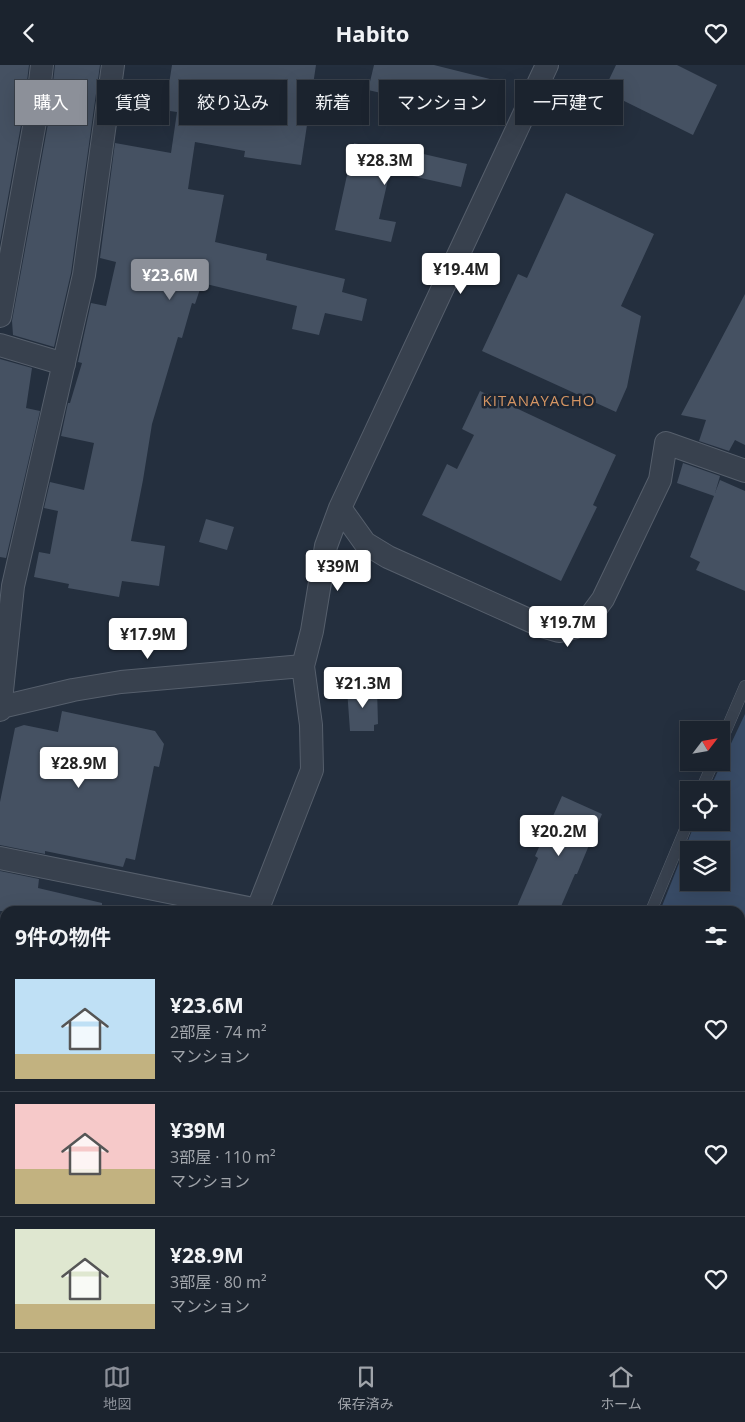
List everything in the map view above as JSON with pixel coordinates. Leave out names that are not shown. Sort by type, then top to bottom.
[{"type":"street","points":[[0,316],[36,117],[42,65]]},
{"type":"street","points":[[113,65],[84,275],[64,364],[6,585],[0,709],[73,690],[121,681],[303,666]]},
{"type":"street","points":[[260,906],[312,770],[311,725],[303,666],[312,631],[326,546],[340,508],[547,65]]},
{"type":"street","points":[[0,345],[64,364]]},
{"type":"street","points":[[340,508],[365,543],[388,557],[542,626],[559,631],[576,627],[589,618],[603,599],[660,480],[666,443],[745,471]]},
{"type":"street","points":[[0,858],[238,906]]},
{"type":"lane","points":[[730,721],[745,686]]},
{"type":"lane","points":[[653,906],[684,831]]},
{"type":"water","points":[[745,714],[745,906],[662,906],[680,861],[680,891],[730,891],[730,841],[688,841],[692,831],[730,831],[730,781],[713,781],[718,771],[730,771],[730,746]]},
{"type":"building","points":[[0,65],[29,65],[27,80],[15,80],[15,125],[21,125],[0,242]]},
{"type":"building","points":[[55,65],[100,65],[71,273],[54,347],[13,335],[12,321],[48,125],[87,125],[87,80],[53,80]]},
{"type":"building","points":[[172,65],[316,65],[314,80],[297,80],[297,125],[307,125],[301,165],[244,157],[245,151],[195,142],[188,189],[224,195],[215,242],[267,254],[266,260],[345,279],[342,292],[367,299],[362,321],[325,313],[319,335],[292,329],[297,306],[202,283],[195,304],[192,303],[182,338],[178,337],[152,424],[131,541],[165,546],[159,586],[122,581],[119,597],[68,588],[69,584],[34,577],[39,552],[50,554],[58,511],[44,508],[50,482],[84,490],[94,443],[61,436],[68,403],[70,403],[82,363],[78,362],[91,303],[106,306],[116,262],[100,258],[115,143],[171,153],[177,112],[169,111],[169,84]]},
{"type":"building","points":[[374,65],[434,65],[490,79],[379,80],[379,93],[369,90]]},
{"type":"building","points":[[616,65],[677,65],[717,85],[693,135],[623,100],[623,80],[609,80]]},
{"type":"building","points":[[354,143],[394,152],[394,149],[406,152],[406,150],[467,164],[461,187],[390,171],[379,219],[396,222],[391,242],[335,230]]},
{"type":"building","points":[[566,193],[654,234],[621,306],[641,316],[627,387],[616,412],[482,351],[518,274],[527,278]]},
{"type":"building","points":[[745,294],[745,445],[735,440],[729,451],[699,441],[706,420],[681,415]]},
{"type":"building","points":[[0,359],[32,368],[26,408],[40,411],[6,558],[0,557]]},
{"type":"building","points":[[480,391],[616,455],[593,505],[597,507],[561,581],[422,515],[447,464],[457,469],[474,435],[462,429]]},
{"type":"building","points":[[683,463],[720,476],[715,493],[720,480],[745,491],[745,591],[696,570],[700,562],[690,557],[714,496],[677,483]]},
{"type":"building","points":[[206,519],[234,527],[227,550],[199,542]]},
{"type":"building","points":[[377,688],[378,724],[374,725],[374,731],[350,731],[347,689]]},
{"type":"building","points":[[62,711],[155,731],[164,744],[159,767],[154,766],[135,860],[126,858],[123,867],[45,851],[45,854],[0,845],[0,802],[15,728],[24,725],[58,732]]},
{"type":"building","points":[[562,796],[602,814],[561,906],[517,906],[538,858],[535,856]]},
{"type":"building","points":[[0,871],[39,879],[38,888],[102,903],[102,906],[0,906]]},
{"type":"district","name":"KITANAYACHO","points":[[539,401]]}]
